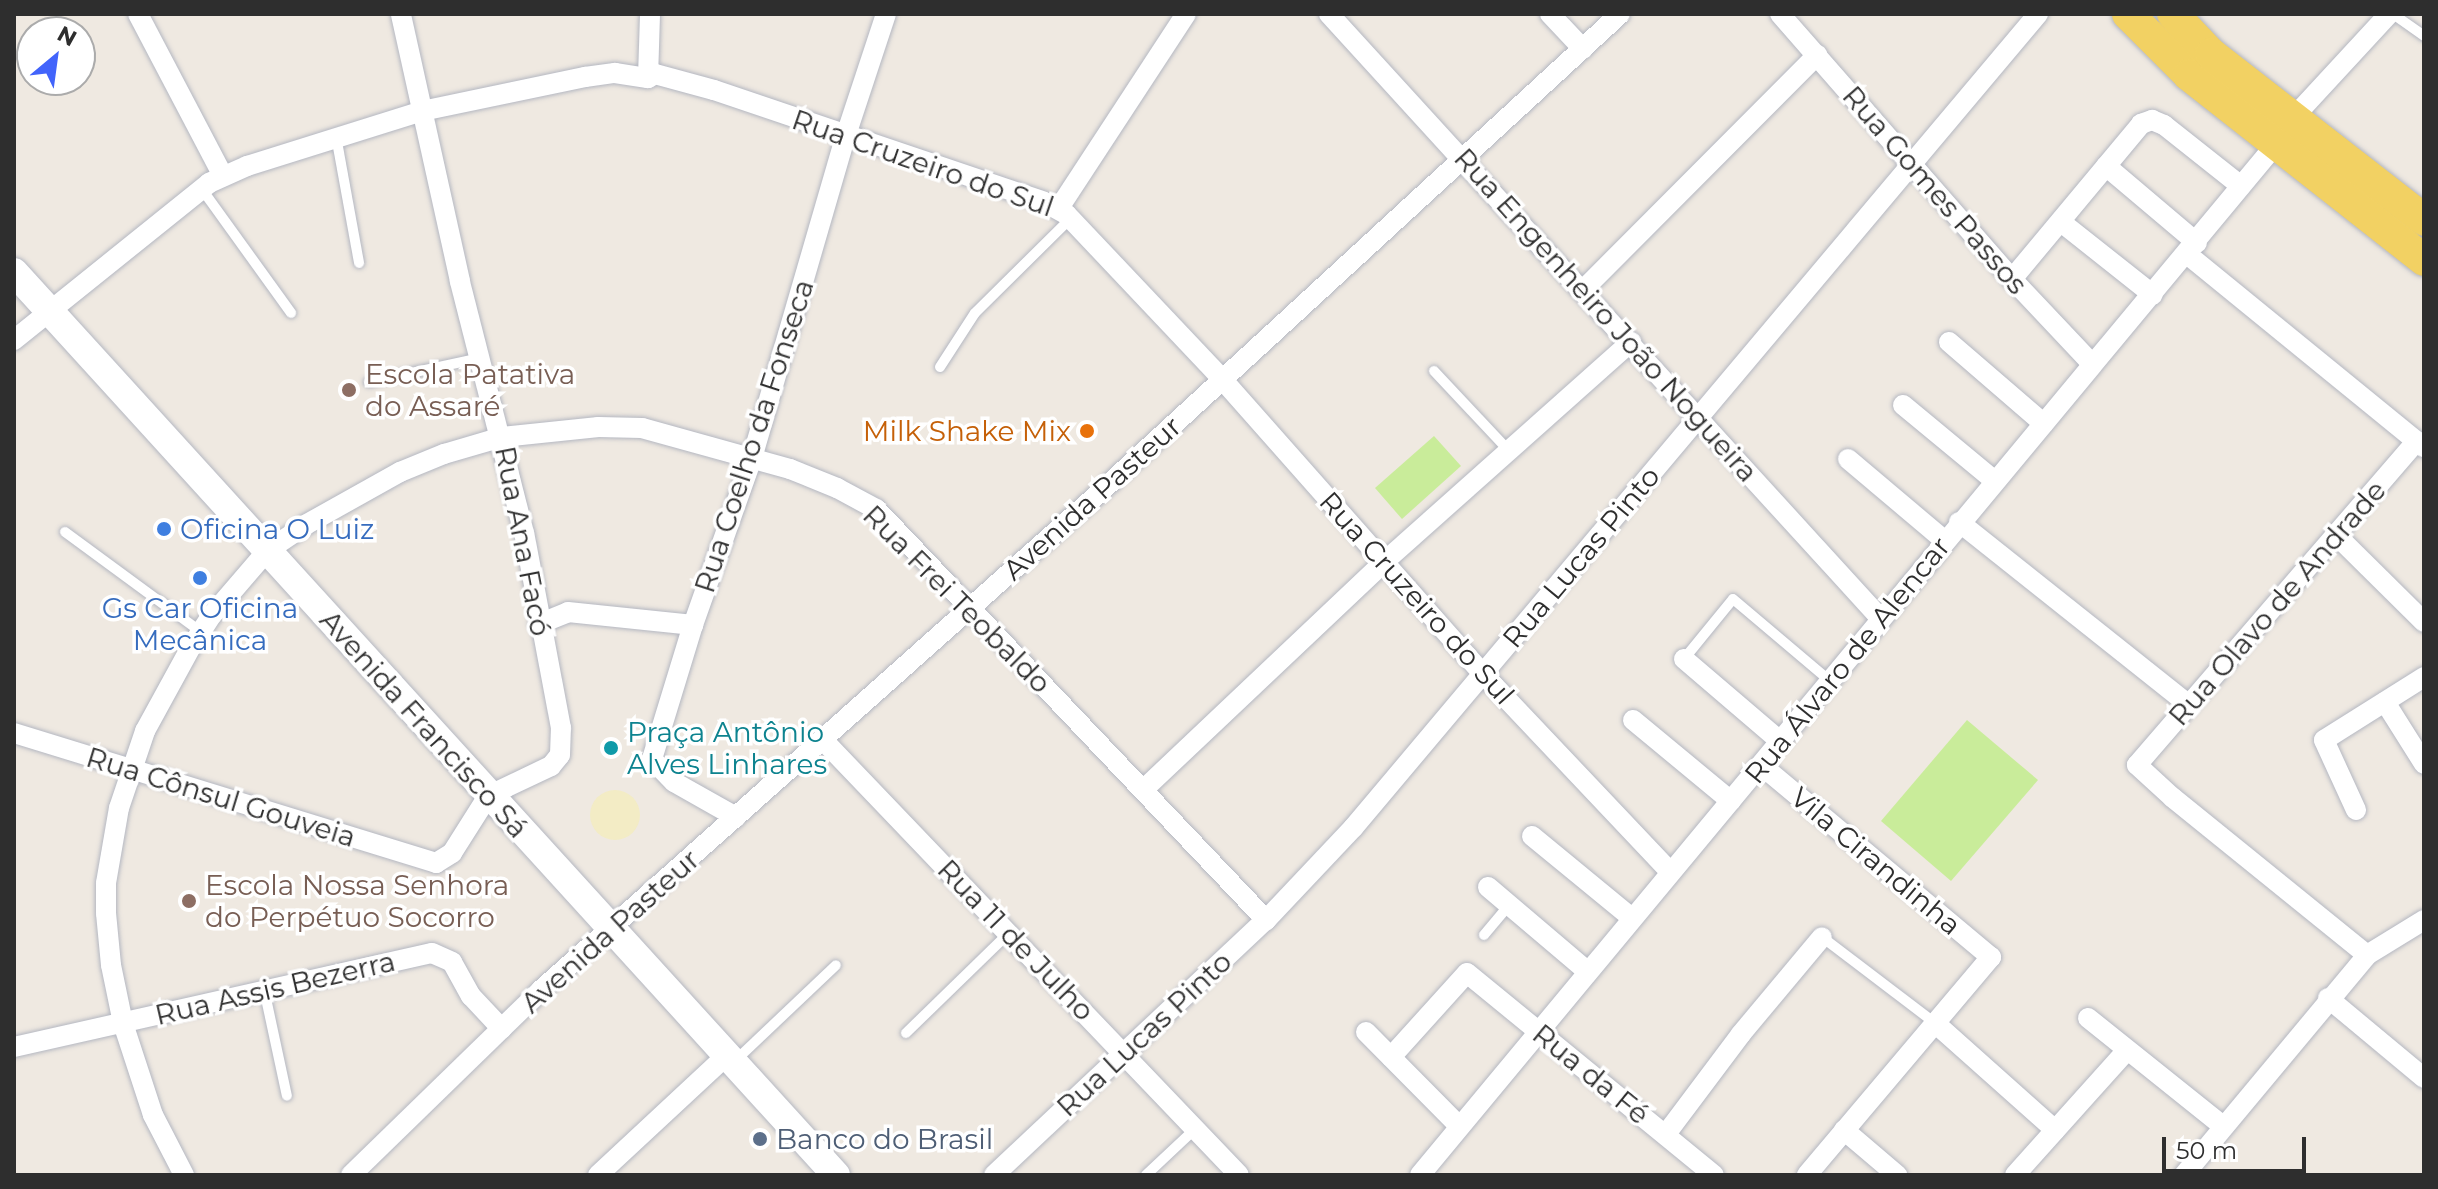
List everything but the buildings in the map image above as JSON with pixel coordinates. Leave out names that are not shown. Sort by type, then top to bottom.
[{"type":"main road","points":[[2128,14],[2189,75],[2424,220]]},
{"type":"main road","points":[[2173,14],[2283,132],[2424,260]]},
{"type":"main road","name":"Avenida Francisco Sá","points":[[14,272],[836,1175]]},
{"type":"street","points":[[138,14],[223,176]]},
{"type":"street","name":"Rua Ana Facó","points":[[401,14],[524,533],[561,728],[560,755],[551,766],[488,796]]},
{"type":"street","points":[[648,78],[650,14]]},
{"type":"street","name":"Rua Coelho da Fonseca","points":[[736,817],[674,782],[652,759],[693,625],[752,458],[846,135],[886,14]]},
{"type":"street","points":[[1065,213],[1186,14]]},
{"type":"street","name":"Rua Engenheiro João Nogueira","points":[[1329,14],[1881,619]]},
{"type":"street","points":[[1550,14],[1583,49]]},
{"type":"street","name":"Avenida Pasteur","points":[[357,1173],[502,1029],[824,741],[1620,14]]},
{"type":"street","name":"Rua Gomes Passos","points":[[1780,14],[2012,279],[2092,364]]},
{"type":"street","name":"Rua Lucas Pinto","points":[[994,1175],[1266,920],[1353,828],[2038,14]]},
{"type":"street","name":"Rua Álvaro de Alencar","points":[[1420,1175],[1959,522],[2192,249],[2283,132],[2391,14]]},
{"type":"street","points":[[1583,290],[1817,55]]},
{"type":"street","name":"Rua Cruzeiro do Sul","points":[[14,340],[201,188],[223,176],[336,136],[422,111],[615,73],[648,78],[655,74],[673,78],[846,135],[1065,213],[1222,379],[1484,675],[1670,872]]},
{"type":"street","points":[[2012,279],[2141,124],[2152,120],[2164,125],[2241,186]]},
{"type":"street","points":[[2106,166],[2192,249],[2420,444]]},
{"type":"street","points":[[2061,222],[2153,295]]},
{"type":"street","points":[[1143,790],[1384,562],[1631,342]]},
{"type":"street","points":[[1949,342],[2044,424]]},
{"type":"street","points":[[1903,405],[1995,481]]},
{"type":"street","name":"Rua Frei Teobaldo","points":[[184,1175],[153,1115],[123,1023],[111,965],[106,883],[119,808],[131,769],[163,695],[201,632],[267,551],[351,498],[400,472],[502,437],[573,429],[642,428],[752,458],[837,488],[876,509],[1266,920]]},
{"type":"street","name":"Rua Olavo de Andrade","points":[[2367,955],[2173,798],[2137,765],[2335,534],[2420,444]]},
{"type":"street","points":[[1848,459],[1945,541]]},
{"type":"street","points":[[1959,522],[2189,705]]},
{"type":"street","points":[[2335,534],[2424,622]]},
{"type":"street","points":[[539,624],[568,612],[693,625]]},
{"type":"street","points":[[1684,659],[1780,741]]},
{"type":"street","points":[[2356,810],[2324,740],[2424,677]]},
{"type":"street","points":[[2385,702],[2424,764]]},
{"type":"street","points":[[1633,720],[1731,801]]},
{"type":"street","name":"Rua Cônsul Gouveia","points":[[14,733],[429,863],[442,862],[452,853],[488,796]]},
{"type":"street","name":"Rua 11 de Julho","points":[[824,741],[1239,1175]]},
{"type":"street","name":"Vila Cirandinha","points":[[1761,765],[1991,957],[1935,1023]]},
{"type":"street","points":[[1532,836],[1632,918]]},
{"type":"street","points":[[1488,887],[1587,971]]},
{"type":"street","points":[[2184,1175],[2328,998],[2367,955],[2424,920]]},
{"type":"street","points":[[1666,1134],[1741,1034],[1822,937]]},
{"type":"street","name":"Rua Assis Bezerra","points":[[14,1047],[432,953],[452,962],[471,996],[502,1029]]},
{"type":"street","name":"Rua da Fé","points":[[1391,1057],[1467,973],[1714,1175]]},
{"type":"street","points":[[2328,998],[2424,1078]]},
{"type":"street","points":[[2088,1018],[2223,1126]]},
{"type":"street","points":[[1807,1175],[1935,1023],[2055,1130]]},
{"type":"street","points":[[1366,1032],[1459,1126]]},
{"type":"street","points":[[2015,1175],[2127,1050]]},
{"type":"street","points":[[598,1175],[730,1059]]},
{"type":"street","points":[[1844,1130],[1897,1175]]},
{"type":"lane","points":[[2391,14],[2424,36]]},
{"type":"lane","points":[[336,136],[359,263]]},
{"type":"lane","points":[[201,188],[291,313]]},
{"type":"lane","points":[[940,367],[975,313],[1065,213]]},
{"type":"lane","points":[[369,382],[481,358]]},
{"type":"lane","points":[[1434,371],[1509,451]]},
{"type":"lane","points":[[65,532],[201,632]]},
{"type":"lane","points":[[1684,659],[1733,599],[1830,681]]},
{"type":"lane","points":[[1484,935],[1509,905]]},
{"type":"lane","points":[[906,1033],[1009,933]]},
{"type":"lane","points":[[1822,937],[1935,1023]]},
{"type":"lane","points":[[730,1059],[836,965]]},
{"type":"lane","points":[[264,989],[287,1096]]},
{"type":"lane","points":[[1146,1175],[1195,1129]]},
{"type":"sand","points":[[615,790],[632,798],[640,815],[632,832],[615,840],[598,832],[590,815],[598,798]]},
{"type":"green space","points":[[1434,436],[1461,466],[1402,519],[1375,488]]},
{"type":"green space","points":[[1967,720],[2038,780],[1951,881],[1881,821]]},
{"type":"place","name":"Escola Patativa do Assaré","points":[[349,390]]},
{"type":"place","name":"Milk Shake Mix","points":[[1087,431]]},
{"type":"place","name":"Oficina O Luiz","points":[[164,529]]},
{"type":"place","name":"Gs Car Oficina Mecânica","points":[[200,578]]},
{"type":"place","name":"Praça Antônio Alves Linhares","points":[[611,748]]},
{"type":"place","name":"Escola Nossa Senhora do Perpétuo Socorro","points":[[189,901]]},
{"type":"place","name":"Banco do Brasil","points":[[760,1139]]}]
